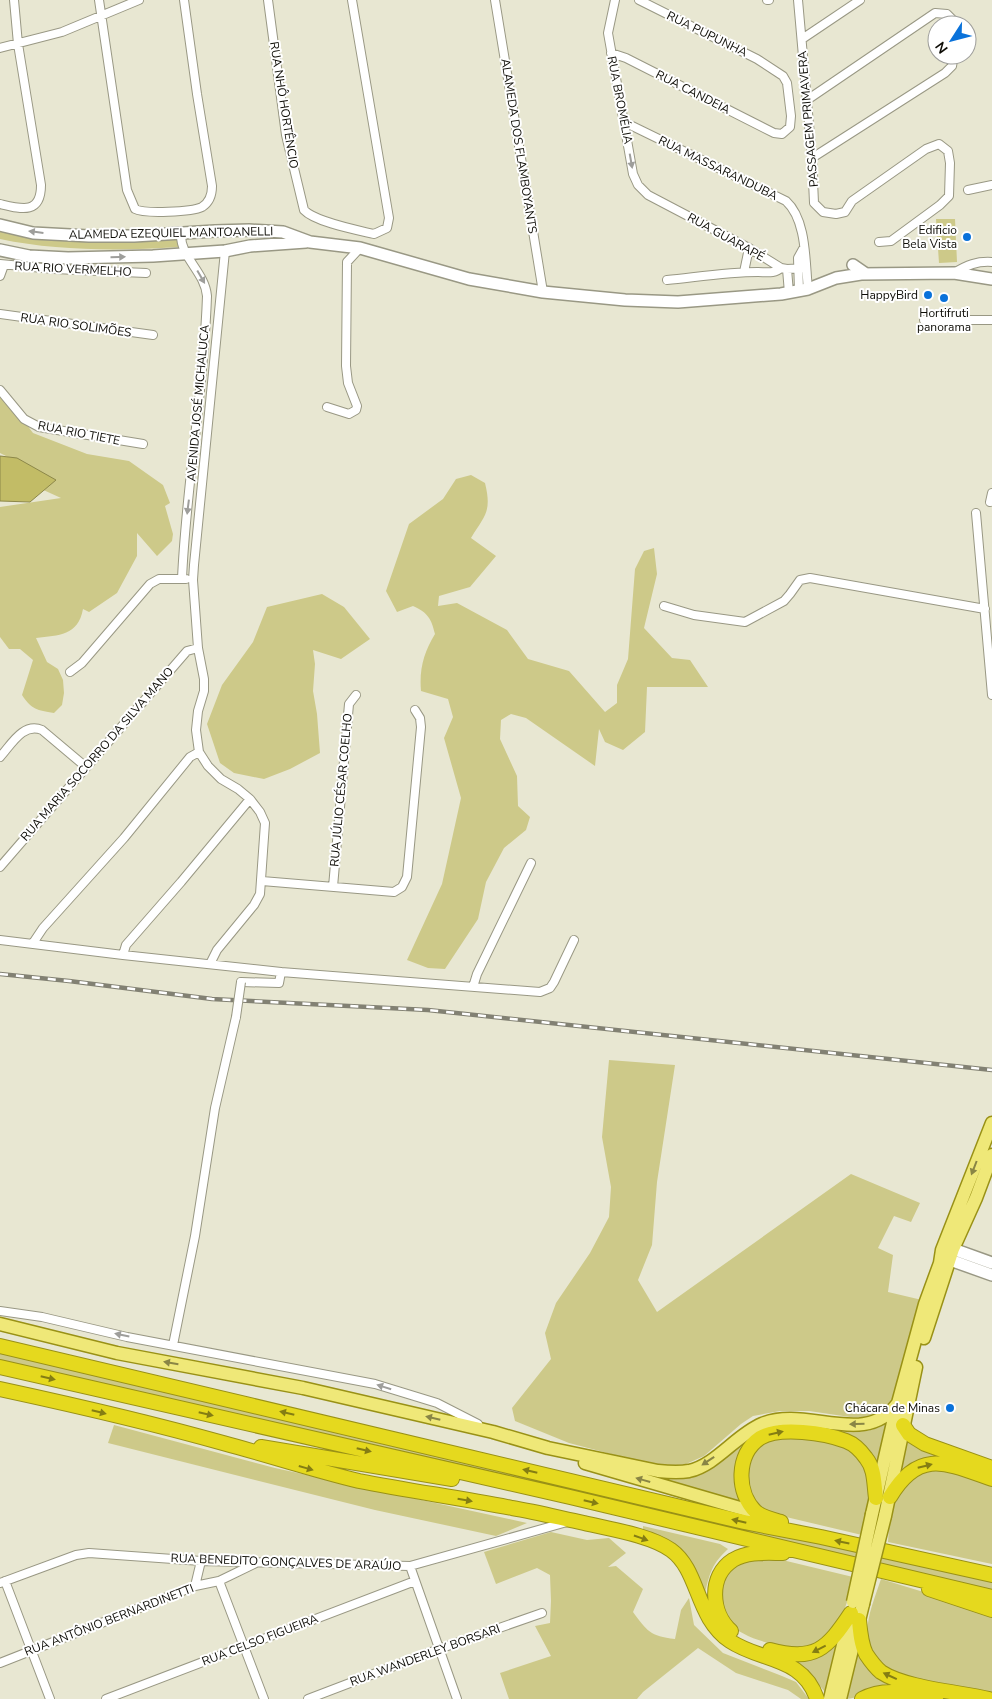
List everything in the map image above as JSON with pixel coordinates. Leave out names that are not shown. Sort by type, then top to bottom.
[{"type":"highway","points":[[0,1346],[734,1520],[822,1537],[992,1575]]},
{"type":"highway","points":[[0,1367],[992,1597]]},
{"type":"highway","points":[[0,1389],[223,1443],[319,1472],[407,1490],[513,1508],[629,1533],[659,1544],[671,1550],[680,1559],[688,1572],[708,1619],[721,1634],[746,1649],[791,1666],[807,1679],[817,1699]]},
{"type":"highway","points":[[903,1424],[909,1434],[925,1444],[992,1468]]},
{"type":"highway","points":[[822,1537],[757,1513],[747,1498],[742,1483],[744,1460],[749,1449],[761,1438],[782,1431],[827,1435],[848,1441],[858,1448],[871,1466],[883,1497],[908,1472],[929,1464],[951,1465],[992,1479]]},
{"type":"highway","points":[[223,1443],[267,1448],[570,1498]]},
{"type":"highway","points":[[808,1553],[756,1553],[733,1560],[724,1569],[717,1582],[716,1589],[717,1613],[724,1625],[737,1637],[765,1648],[786,1654],[801,1655],[816,1651],[826,1644],[856,1610]]},
{"type":"highway","points":[[913,1557],[992,1570]]},
{"type":"highway","points":[[901,1575],[934,1592],[992,1610]]},
{"type":"highway","points":[[856,1610],[864,1650],[872,1663],[880,1671],[893,1678],[912,1684],[989,1699]]},
{"type":"highway","points":[[862,1699],[872,1694],[887,1691],[910,1693],[936,1699]]},
{"type":"main road","name":"ALAMEDA EZEQUIEL MANTOANELLI","points":[[0,225],[34,233],[88,236],[182,234],[249,230],[283,232],[310,242]]},
{"type":"main road","points":[[249,230],[250,246]]},
{"type":"main road","name":"ALAMEDA EZEQUIEL MANTOANELLI","points":[[0,250],[29,256],[68,258],[187,254],[225,251],[250,246],[310,242],[360,248],[469,279],[543,292],[625,300],[678,302],[799,291],[836,278],[866,274],[954,273],[992,279]]},
{"type":"main road","points":[[836,278],[848,265],[866,274]]},
{"type":"main road","points":[[992,1123],[942,1250],[948,1257],[985,1265],[992,1275]]},
{"type":"main road","points":[[883,1497],[898,1403],[925,1304],[973,1205],[992,1156]]},
{"type":"main road","points":[[840,1699],[856,1610],[878,1515],[923,1343],[948,1257],[950,1227]]},
{"type":"main road","points":[[0,1324],[117,1353],[303,1388],[493,1432],[548,1448],[658,1471],[675,1472],[698,1468],[746,1431],[764,1422],[782,1419],[802,1419],[846,1425],[865,1424],[887,1416],[898,1403]]},
{"type":"main road","points":[[548,1448],[565,1457],[757,1513]]},
{"type":"main road","points":[[830,1699],[856,1610]]},
{"type":"street","points":[[0,204],[23,209],[29,208],[38,202],[41,196],[41,185],[18,44],[14,0]]},
{"type":"street","points":[[99,0],[127,190],[133,206],[138,210],[152,212],[195,209],[202,207],[209,201],[212,195],[184,0]]},
{"type":"street","points":[[0,48],[62,32],[139,0]]},
{"type":"street","name":"RUA NHÔ HORTÊNCIO","points":[[268,0],[286,135],[304,210],[320,220],[371,234],[386,228],[389,218],[352,0]]},
{"type":"street","name":"ALAMEDA DOS FLAMBOYANTS","points":[[495,0],[543,292]]},
{"type":"street","name":"RUA BROMÉLIA","points":[[614,0],[608,33],[611,52],[633,174],[638,186],[648,195]]},
{"type":"street","name":"RUA PUPUNHA","points":[[639,0],[775,70],[783,76],[787,83],[791,116],[790,127],[782,134],[774,133]]},
{"type":"street","name":"PASSAGEM PRIMAVERA","points":[[798,0],[812,158],[814,203],[827,214],[845,212],[852,201],[926,149],[939,144],[948,151],[950,163],[949,196],[940,205],[891,241],[879,242]]},
{"type":"street","points":[[802,39],[860,0]]},
{"type":"street","points":[[932,15],[935,13],[948,15]]},
{"type":"street","points":[[807,100],[927,18]]},
{"type":"street","name":"RUA CANDEIA","points":[[611,52],[774,133]]},
{"type":"street","points":[[812,158],[946,72],[952,65]]},
{"type":"street","name":"RUA MASSARANDUBA","points":[[624,122],[786,201],[797,214],[801,224],[802,268]]},
{"type":"street","points":[[968,190],[992,185]]},
{"type":"street","name":"RUA GUARAPÉ","points":[[648,195],[749,248],[784,269]]},
{"type":"street","name":"AVENIDA JOSÉ MICHALUCA","points":[[182,234],[182,244],[206,286],[207,296],[182,579]]},
{"type":"street","points":[[327,407],[349,414],[356,410],[357,406],[348,383],[346,366],[346,278],[348,261],[360,248]]},
{"type":"street","points":[[744,272],[749,248]]},
{"type":"street","name":"AVENIDA JOSÉ MICHALUCA","points":[[200,752],[196,730],[198,711],[204,691],[204,680],[198,648],[193,580],[225,251]]},
{"type":"street","points":[[980,276],[982,261]]},
{"type":"street","name":"ALAMEDA EZEQUIEL MANTOANELLI","points":[[954,273],[966,266],[982,261],[992,262]]},
{"type":"street","points":[[0,276],[2,264]]},
{"type":"street","name":"RUA RIO VERMELHO","points":[[2,264],[146,273]]},
{"type":"street","points":[[667,280],[744,272],[777,272],[784,269],[802,268],[799,291]]},
{"type":"street","points":[[784,269],[799,291]]},
{"type":"street","name":"RUA RIO SOLIMÕES","points":[[0,314],[153,335]]},
{"type":"street","points":[[924,320],[992,320]]},
{"type":"street","name":"RUA RIO TIETE","points":[[0,390],[24,419],[39,427],[143,444]]},
{"type":"street","points":[[990,502],[992,493]]},
{"type":"street","points":[[976,513],[992,695]]},
{"type":"street","points":[[664,606],[694,615],[745,622],[784,601],[800,580],[810,578],[985,609]]},
{"type":"street","points":[[70,672],[82,663],[150,584],[159,580],[193,580]]},
{"type":"street","name":"RUA MARIA SOCORRO DA SILVA MANO","points":[[0,867],[187,651],[198,648]]},
{"type":"street","name":"RUA JÚLIO CÉSAR COELHO","points":[[333,888],[349,704],[356,695]]},
{"type":"street","points":[[262,881],[394,892],[402,886],[407,877],[421,727],[420,718],[415,710]]},
{"type":"street","points":[[0,757],[20,734],[31,728],[42,730],[86,767]]},
{"type":"street","points":[[33,943],[42,928],[124,838],[190,758],[200,752],[208,766],[221,779],[250,799],[264,819],[262,881],[258,900],[217,950],[210,964]]},
{"type":"street","points":[[124,955],[126,945],[250,799]]},
{"type":"street","points":[[473,987],[477,974],[531,863]]},
{"type":"street","points":[[0,940],[281,972],[540,992],[550,988],[554,982],[574,940]]},
{"type":"street","points":[[174,1346],[195,1236],[215,1108],[236,1017],[241,982],[279,984],[281,972]]},
{"type":"street","points":[[0,1311],[42,1317],[174,1346],[375,1384],[437,1403],[493,1432]]},
{"type":"street","name":"RUA BENEDITO GONÇALVES DE ARAÚJO","points":[[2,1582],[89,1552],[201,1561],[410,1566],[571,1521]]},
{"type":"street","points":[[195,1586],[201,1561]]},
{"type":"street","name":"RUA ANTÔNIO BERNARDINETTI","points":[[0,1663],[195,1586],[218,1581],[258,1562]]},
{"type":"street","points":[[410,1566],[457,1699]]},
{"type":"street","points":[[218,1581],[264,1699]]},
{"type":"street","name":"RUA CELSO FIGUEIRA","points":[[106,1699],[415,1581]]},
{"type":"street","points":[[2,1582],[32,1651],[50,1699]]},
{"type":"street","name":"RUA WANDERLEY BORSARI","points":[[308,1699],[439,1649],[542,1613]]},
{"type":"shaded area","points":[[936,219],[955,219],[957,262],[939,263]]},
{"type":"shaded area","points":[[0,231],[19,235],[181,237],[178,247],[89,249],[44,246],[0,239]]},
{"type":"shaded area","points":[[0,394],[8,400],[33,433],[87,454],[129,461],[163,485],[170,503],[165,506],[173,534],[172,541],[157,556],[137,533],[137,556],[117,593],[89,612],[83,609],[77,624],[66,633],[36,638],[47,662],[58,669],[63,680],[64,693],[62,705],[54,713],[35,708],[22,695],[33,660],[20,649],[9,649],[0,637],[0,507],[61,498],[39,488],[28,467],[0,453]]},
{"type":"shaded area","points":[[0,456],[17,458],[56,480],[30,502],[0,501]]},
{"type":"shaded area","points":[[471,475],[485,483],[488,501],[486,513],[471,538],[496,556],[470,587],[439,596],[438,606],[457,603],[507,630],[528,659],[569,671],[605,712],[617,703],[617,685],[628,659],[635,569],[644,551],[654,548],[657,574],[644,628],[672,658],[690,660],[708,687],[647,687],[645,732],[623,750],[605,742],[599,729],[595,766],[526,718],[511,714],[501,720],[500,739],[517,776],[518,806],[530,817],[526,830],[504,848],[486,882],[478,919],[445,969],[428,968],[407,960],[442,884],[461,798],[444,738],[453,717],[448,699],[421,691],[423,661],[435,634],[430,620],[422,611],[413,606],[397,612],[386,591],[409,524],[443,499],[456,479]]},
{"type":"shaded area","points":[[322,594],[344,607],[370,639],[341,659],[313,650],[315,664],[313,691],[320,753],[290,769],[264,779],[234,773],[220,763],[207,724],[222,685],[253,642],[267,607]]},
{"type":"shaded area","points":[[609,1060],[675,1065],[657,1182],[652,1245],[638,1280],[657,1312],[851,1174],[920,1203],[911,1222],[894,1216],[878,1248],[893,1255],[888,1292],[922,1300],[898,1388],[889,1404],[877,1413],[865,1417],[850,1417],[809,1411],[780,1411],[753,1416],[704,1456],[686,1464],[669,1466],[638,1461],[569,1443],[515,1421],[512,1408],[551,1359],[545,1333],[556,1303],[590,1253],[609,1217],[611,1187],[602,1137]]},
{"type":"shaded area","points":[[0,1350],[992,1582],[992,1592],[0,1361]]},
{"type":"shaded area","points":[[891,1420],[879,1474],[837,1433],[837,1430],[858,1432],[872,1430]]},
{"type":"shaded area","points":[[114,1425],[275,1468],[527,1523],[496,1536],[375,1510],[108,1443]]},
{"type":"shaded area","points":[[753,1433],[748,1444],[747,1504],[660,1480],[682,1479],[699,1474]]},
{"type":"shaded area","points":[[778,1435],[839,1443],[867,1465],[872,1499],[862,1535],[765,1512],[755,1502],[748,1490],[745,1471],[758,1445]]},
{"type":"shaded area","points":[[905,1435],[943,1458],[931,1458],[920,1461],[899,1473]]},
{"type":"shaded area","points":[[945,1468],[992,1482],[992,1564],[888,1542],[890,1510],[897,1494],[906,1481],[928,1469]]},
{"type":"shaded area","points":[[643,1526],[720,1544],[728,1549],[718,1559],[712,1569],[705,1593],[697,1579],[643,1532]]},
{"type":"shaded area","points":[[551,1532],[587,1540],[609,1538],[626,1553],[608,1567],[616,1566],[643,1589],[633,1612],[650,1632],[675,1639],[681,1610],[689,1598],[694,1625],[723,1653],[796,1682],[809,1699],[801,1699],[788,1690],[736,1673],[698,1648],[643,1692],[637,1699],[509,1699],[500,1673],[551,1656],[535,1626],[550,1623],[550,1575],[537,1568],[496,1584],[484,1552]]},
{"type":"shaded area","points":[[774,1558],[853,1577],[845,1607],[836,1627],[825,1638],[807,1649],[783,1646],[752,1638],[722,1619],[720,1582],[736,1562]]},
{"type":"shaded area","points":[[881,1579],[992,1613],[992,1696],[893,1673],[881,1662],[873,1652],[868,1630],[872,1606]]},
{"type":"shaded area","points":[[840,1640],[827,1695],[819,1684],[788,1659]]},
{"type":"shaded area","points":[[856,1646],[901,1686],[880,1686],[850,1699],[845,1699]]},
{"type":"railway","points":[[0,974],[212,999],[428,1010],[992,1070]]},
{"type":"place","name":"Edificio Bela Vista","points":[[967,237]]},
{"type":"place","name":"HappyBird","points":[[928,295]]},
{"type":"place","name":"Hortifruti panorama","points":[[944,298]]},
{"type":"place","name":"Chácara de Minas","points":[[950,1408]]}]
